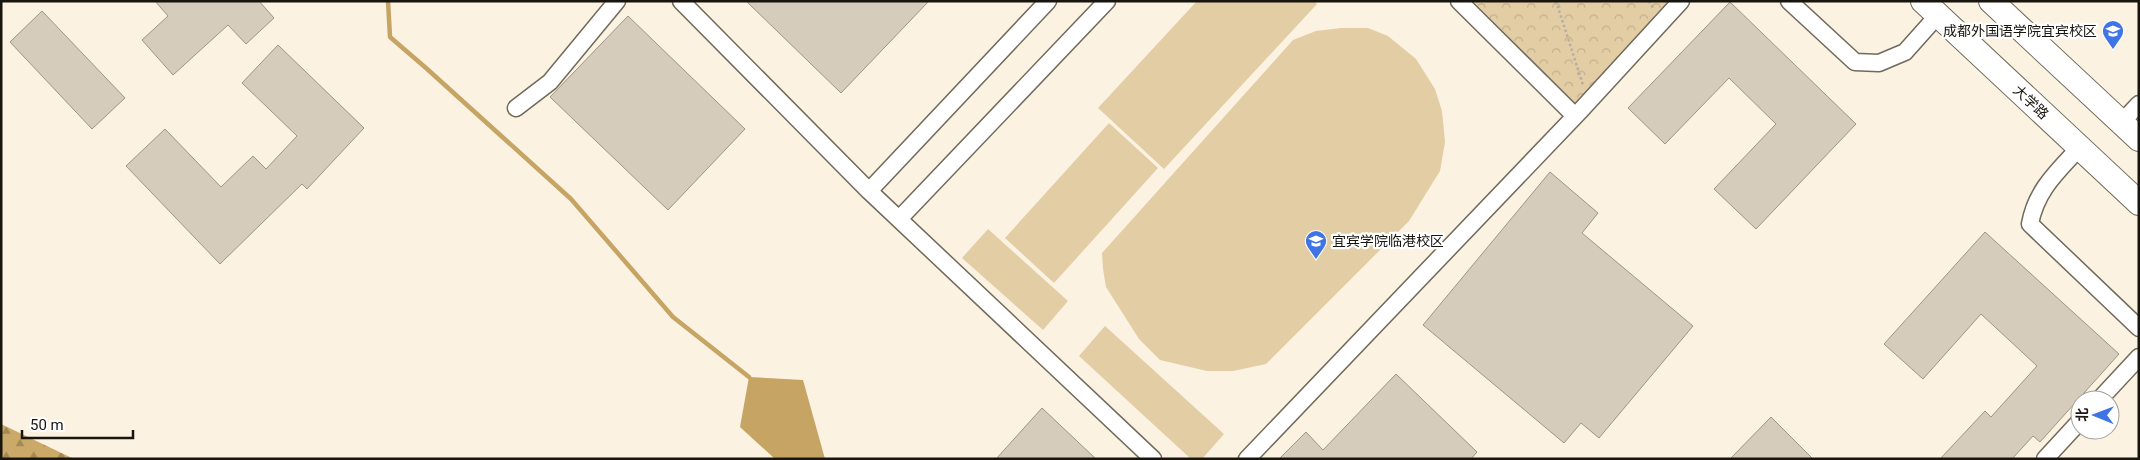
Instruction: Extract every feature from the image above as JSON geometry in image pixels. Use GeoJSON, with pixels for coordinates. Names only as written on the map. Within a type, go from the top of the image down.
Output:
{"type":"FeatureCollection","features":[{"type":"Feature","properties":{"kind":"main road"},"geometry":{"type":"LineString","coordinates":[[1991,1],[2139,139]]}},
{"type":"Feature","properties":{"kind":"main road","name":"大学路"},"geometry":{"type":"LineString","coordinates":[[1931,8],[2139,203]]}},
{"type":"Feature","properties":{"kind":"street"},"geometry":{"type":"LineString","coordinates":[[516,108],[550,82],[616,1]]}},
{"type":"Feature","properties":{"kind":"street"},"geometry":{"type":"LineString","coordinates":[[681,1],[869,191],[900,218],[1153,459]]}},
{"type":"Feature","properties":{"kind":"street"},"geometry":{"type":"LineString","coordinates":[[869,191],[1048,1]]}},
{"type":"Feature","properties":{"kind":"street"},"geometry":{"type":"LineString","coordinates":[[900,218],[1107,1]]}},
{"type":"Feature","properties":{"kind":"street"},"geometry":{"type":"LineString","coordinates":[[1459,1],[1575,116]]}},
{"type":"Feature","properties":{"kind":"street"},"geometry":{"type":"LineString","coordinates":[[1247,459],[1575,116],[1681,1]]}},
{"type":"Feature","properties":{"kind":"street"},"geometry":{"type":"LineString","coordinates":[[1789,1],[1855,62],[1879,63],[1905,52],[1931,8]]}},
{"type":"Feature","properties":{"kind":"street"},"geometry":{"type":"LineString","coordinates":[[2121,123],[2139,104]]}},
{"type":"Feature","properties":{"kind":"street"},"geometry":{"type":"LineString","coordinates":[[2080,147],[2048,182],[2033,207],[2030,224],[2139,328]]}},
{"type":"Feature","properties":{"kind":"street"},"geometry":{"type":"LineString","coordinates":[[2108,390],[2139,357]]}},
{"type":"Feature","properties":{"kind":"street"},"geometry":{"type":"LineString","coordinates":[[2045,459],[2070,431]]}},
{"type":"Feature","properties":{"kind":"path"},"geometry":{"type":"LineString","coordinates":[[1556,1],[1588,101]]}},
{"type":"Feature","properties":{"kind":"green space"},"geometry":{"type":"Polygon","coordinates":[[[1197,1],[1315,1],[1317,4],[1164,169],[1098,108],[1197,1]]]}},
{"type":"Feature","properties":{"kind":"green space"},"geometry":{"type":"Polygon","coordinates":[[[1473,1],[1681,1],[1581,110],[1473,1]]]}},
{"type":"Feature","properties":{"kind":"green space"},"geometry":{"type":"Polygon","coordinates":[[[1341,28],[1368,28],[1388,36],[1416,59],[1435,89],[1442,111],[1445,142],[1440,171],[1409,221],[1266,364],[1233,371],[1207,371],[1160,360],[1139,339],[1106,287],[1102,253],[1293,40],[1316,31],[1341,28]]]}},
{"type":"Feature","properties":{"kind":"green space"},"geometry":{"type":"Polygon","coordinates":[[[1109,123],[1158,168],[1054,283],[1005,238],[1109,123]]]}},
{"type":"Feature","properties":{"kind":"green space"},"geometry":{"type":"Polygon","coordinates":[[[988,229],[1068,301],[1043,330],[962,258],[988,229]]]}},
{"type":"Feature","properties":{"kind":"green space"},"geometry":{"type":"Polygon","coordinates":[[[1105,326],[1224,434],[1202,459],[1191,459],[1079,356],[1105,326]]]}},
{"type":"Feature","properties":{"kind":"green space"},"geometry":{"type":"Polygon","coordinates":[[[1,424],[74,459],[1,459],[1,424]]]}},
{"type":"Feature","properties":{"kind":"shaded area"},"geometry":{"type":"Polygon","coordinates":[[[749,377],[803,380],[825,459],[775,459],[740,427],[749,377]]]}},
{"type":"Feature","properties":{"kind":"building"},"geometry":{"type":"Polygon","coordinates":[[[155,1],[259,1],[274,18],[246,44],[228,25],[173,75],[142,40],[168,16],[155,1]]]}},
{"type":"Feature","properties":{"kind":"building"},"geometry":{"type":"Polygon","coordinates":[[[746,1],[929,1],[841,93],[746,1]]]}},
{"type":"Feature","properties":{"kind":"building"},"geometry":{"type":"Polygon","coordinates":[[[1730,2],[1856,124],[1756,229],[1714,189],[1776,124],[1729,78],[1665,144],[1628,108],[1730,2]]]}},
{"type":"Feature","properties":{"kind":"building"},"geometry":{"type":"Polygon","coordinates":[[[42,11],[125,98],[92,129],[10,42],[42,11]]]}},
{"type":"Feature","properties":{"kind":"building"},"geometry":{"type":"Polygon","coordinates":[[[628,16],[745,129],[668,210],[550,97],[628,16]]]}},
{"type":"Feature","properties":{"kind":"building"},"geometry":{"type":"Polygon","coordinates":[[[278,45],[364,128],[307,189],[302,184],[220,264],[126,166],[165,129],[221,187],[253,156],[266,169],[297,136],[242,83],[278,45]]]}},
{"type":"Feature","properties":{"kind":"building"},"geometry":{"type":"Polygon","coordinates":[[[1550,172],[1598,213],[1582,233],[1693,326],[1599,438],[1581,423],[1564,443],[1423,325],[1550,172]]]}},
{"type":"Feature","properties":{"kind":"building"},"geometry":{"type":"Polygon","coordinates":[[[1985,232],[2119,354],[2087,390],[2070,390],[2070,409],[2040,442],[2033,436],[2012,459],[1940,459],[1985,411],[1991,417],[2037,366],[1981,314],[1923,379],[1884,344],[1985,232]]]}},
{"type":"Feature","properties":{"kind":"building"},"geometry":{"type":"Polygon","coordinates":[[[1396,374],[1477,452],[1471,459],[1279,459],[1306,432],[1323,450],[1396,374]]]}},
{"type":"Feature","properties":{"kind":"building"},"geometry":{"type":"Polygon","coordinates":[[[1042,408],[1096,459],[996,459],[1042,408]]]}},
{"type":"Feature","properties":{"kind":"building"},"geometry":{"type":"Polygon","coordinates":[[[1771,417],[1813,459],[1730,459],[1771,417]]]}},
{"type":"Feature","properties":{"kind":"waterway"},"geometry":{"type":"LineString","coordinates":[[388,1],[390,37],[571,199],[673,317],[749,377]]}},
{"type":"Feature","properties":{"kind":"place","name":"成都外国语学院宜宾校区"},"geometry":{"type":"Point","coordinates":[2113,50]}},
{"type":"Feature","properties":{"kind":"place","name":"宜宾学院临港校区"},"geometry":{"type":"Point","coordinates":[1316,260]}}]}
